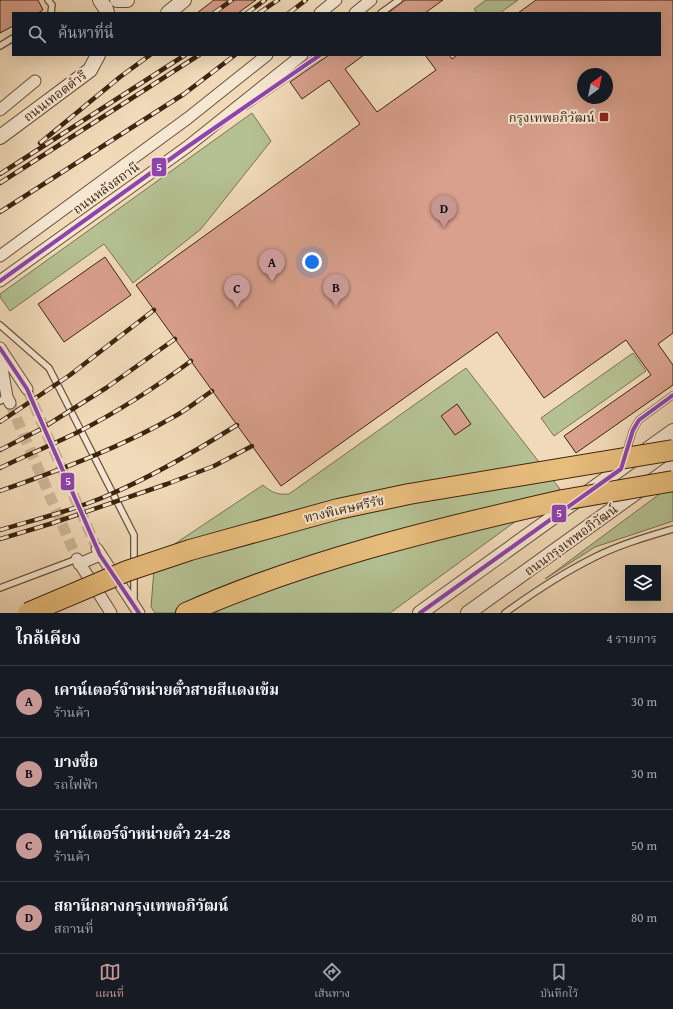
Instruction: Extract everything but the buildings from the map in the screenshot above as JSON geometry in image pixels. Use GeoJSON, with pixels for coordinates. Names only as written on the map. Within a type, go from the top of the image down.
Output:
{"type":"FeatureCollection","features":[{"type":"Feature","properties":{"kind":"highway","name":"ทางพิเศษศรีรัช"},"geometry":{"type":"LineString","coordinates":[[28,613],[127,571],[190,550],[338,509],[409,494],[673,450]]}},
{"type":"Feature","properties":{"kind":"highway"},"geometry":{"type":"LineString","coordinates":[[186,613],[265,582],[337,558],[414,536],[563,500],[673,481]]}},
{"type":"Feature","properties":{"kind":"street"},"geometry":{"type":"LineString","coordinates":[[117,0],[127,0]]}},
{"type":"Feature","properties":{"kind":"street"},"geometry":{"type":"LineString","coordinates":[[167,12],[184,0]]}},
{"type":"Feature","properties":{"kind":"street"},"geometry":{"type":"LineString","coordinates":[[321,12],[336,0]]}},
{"type":"Feature","properties":{"kind":"street"},"geometry":{"type":"LineString","coordinates":[[356,12],[372,0]]}},
{"type":"Feature","properties":{"kind":"street","name":"ถนนเทอดดำริ"},"geometry":{"type":"LineString","coordinates":[[90,70],[97,56]]}},
{"type":"Feature","properties":{"kind":"street","name":"ถนนเทอดดำริ"},"geometry":{"type":"LineString","coordinates":[[0,137],[109,56]]}},
{"type":"Feature","properties":{"kind":"street","name":"ถนนหลังสถานี"},"geometry":{"type":"LineString","coordinates":[[0,256],[188,118],[266,56]]}},
{"type":"Feature","properties":{"kind":"street","name":"ถนนหลังสถานี"},"geometry":{"type":"LineString","coordinates":[[0,281],[187,147],[301,56]]}},
{"type":"Feature","properties":{"kind":"street"},"geometry":{"type":"LineString","coordinates":[[0,110],[35,81]]}},
{"type":"Feature","properties":{"kind":"street"},"geometry":{"type":"LineString","coordinates":[[0,348],[27,390]]}},
{"type":"Feature","properties":{"kind":"street"},"geometry":{"type":"LineString","coordinates":[[0,356],[6,400]]}},
{"type":"Feature","properties":{"kind":"street"},"geometry":{"type":"LineString","coordinates":[[420,613],[673,431]]}},
{"type":"Feature","properties":{"kind":"street","name":"ถนนกรุงเทพอภิวัฒน์"},"geometry":{"type":"LineString","coordinates":[[468,613],[673,466]]}},
{"type":"Feature","properties":{"kind":"street"},"geometry":{"type":"LineString","coordinates":[[111,613],[78,562],[99,552],[137,609]]}},
{"type":"Feature","properties":{"kind":"lane"},"geometry":{"type":"LineString","coordinates":[[48,0],[52,6],[51,12]]}},
{"type":"Feature","properties":{"kind":"lane"},"geometry":{"type":"LineString","coordinates":[[382,12],[400,0]]}},
{"type":"Feature","properties":{"kind":"lane"},"geometry":{"type":"LineString","coordinates":[[0,46],[12,39]]}},
{"type":"Feature","properties":{"kind":"lane"},"geometry":{"type":"LineString","coordinates":[[187,147],[319,56]]}},
{"type":"Feature","properties":{"kind":"lane"},"geometry":{"type":"LineString","coordinates":[[0,325],[49,368],[134,535],[137,609]]}},
{"type":"Feature","properties":{"kind":"lane"},"geometry":{"type":"LineString","coordinates":[[621,469],[633,430],[639,420],[673,395]]}},
{"type":"Feature","properties":{"kind":"lane"},"geometry":{"type":"LineString","coordinates":[[505,613],[548,582],[594,557],[624,544],[673,529]]}},
{"type":"Feature","properties":{"kind":"lane"},"geometry":{"type":"LineString","coordinates":[[0,588],[78,562]]}},
{"type":"Feature","properties":{"kind":"green space"},"geometry":{"type":"Polygon","coordinates":[[[486,0],[518,0],[501,12],[476,12],[474,9],[486,0]]]}},
{"type":"Feature","properties":{"kind":"green space"},"geometry":{"type":"Polygon","coordinates":[[[252,113],[271,141],[201,229],[133,283],[104,244],[10,311],[0,297],[0,294],[252,113]]]}},
{"type":"Feature","properties":{"kind":"green space"},"geometry":{"type":"Polygon","coordinates":[[[633,353],[646,371],[554,436],[541,418],[633,353]]]}},
{"type":"Feature","properties":{"kind":"green space"},"geometry":{"type":"Polygon","coordinates":[[[466,368],[560,489],[390,613],[155,613],[151,607],[155,557],[263,485],[275,493],[289,494],[466,368]]]}},
{"type":"Feature","properties":{"kind":"green space"},"geometry":{"type":"Polygon","coordinates":[[[673,484],[673,521],[595,547],[545,579],[673,484]]]}},
{"type":"Feature","properties":{"kind":"tunnel"},"geometry":{"type":"LineString","coordinates":[[27,389],[97,549]]}},
{"type":"Feature","properties":{"kind":"tunnel"},"geometry":{"type":"LineString","coordinates":[[10,403],[77,559]]}},
{"type":"Feature","properties":{"kind":"railway"},"geometry":{"type":"LineString","coordinates":[[215,12],[232,0]]}},
{"type":"Feature","properties":{"kind":"railway"},"geometry":{"type":"LineString","coordinates":[[248,12],[265,0]]}},
{"type":"Feature","properties":{"kind":"railway"},"geometry":{"type":"LineString","coordinates":[[260,12],[278,0]]}},
{"type":"Feature","properties":{"kind":"railway"},"geometry":{"type":"LineString","coordinates":[[290,12],[306,0]]}},
{"type":"Feature","properties":{"kind":"railway"},"geometry":{"type":"LineString","coordinates":[[40,143],[120,77],[149,56]]}},
{"type":"Feature","properties":{"kind":"railway"},"geometry":{"type":"LineString","coordinates":[[0,174],[183,56]]}},
{"type":"Feature","properties":{"kind":"railway"},"geometry":{"type":"LineString","coordinates":[[0,183],[197,56]]}},
{"type":"Feature","properties":{"kind":"railway"},"geometry":{"type":"LineString","coordinates":[[0,212],[184,94],[234,56]]}},
{"type":"Feature","properties":{"kind":"railway"},"geometry":{"type":"LineString","coordinates":[[0,422],[70,375],[154,310]]}},
{"type":"Feature","properties":{"kind":"railway"},"geometry":{"type":"LineString","coordinates":[[0,450],[41,429],[106,388],[175,339]]}},
{"type":"Feature","properties":{"kind":"railway"},"geometry":{"type":"LineString","coordinates":[[0,468],[95,423],[151,389],[191,361]]}},
{"type":"Feature","properties":{"kind":"railway"},"geometry":{"type":"LineString","coordinates":[[0,491],[113,448],[177,415],[212,391]]}},
{"type":"Feature","properties":{"kind":"railway"},"geometry":{"type":"LineString","coordinates":[[0,530],[70,510],[111,494],[175,462],[237,425]]}},
{"type":"Feature","properties":{"kind":"railway"},"geometry":{"type":"LineString","coordinates":[[0,539],[53,523],[167,484],[214,466],[252,446]]}},
{"type":"Feature","properties":{"kind":"transit line","name":"5"},"geometry":{"type":"LineString","coordinates":[[0,281],[187,147],[319,56]]}},
{"type":"Feature","properties":{"kind":"transit line","name":"5"},"geometry":{"type":"LineString","coordinates":[[0,348],[27,389],[100,555],[139,613]]}},
{"type":"Feature","properties":{"kind":"transit line","name":"5"},"geometry":{"type":"LineString","coordinates":[[420,613],[621,469],[633,430],[639,420],[673,395]]}},
{"type":"Feature","properties":{"kind":"place","name":"กรุงเทพอภิวัฒน์"},"geometry":{"type":"Point","coordinates":[604,117]}},
{"type":"Feature","properties":{"kind":"place","name":"สถานีกลางกรุงเทพอภิวัฒน์"},"geometry":{"type":"Point","coordinates":[444,228]}},
{"type":"Feature","properties":{"kind":"place","name":"เคาน์เตอร์จำหน่ายตั๋วสายสีแดงเข้ม"},"geometry":{"type":"Point","coordinates":[272,282]}},
{"type":"Feature","properties":{"kind":"place","name":"บางซื่อ"},"geometry":{"type":"Point","coordinates":[336,307]}},
{"type":"Feature","properties":{"kind":"place","name":"เคาน์เตอร์จำหน่ายตั๋ว 24-28"},"geometry":{"type":"Point","coordinates":[237,308]}}]}
